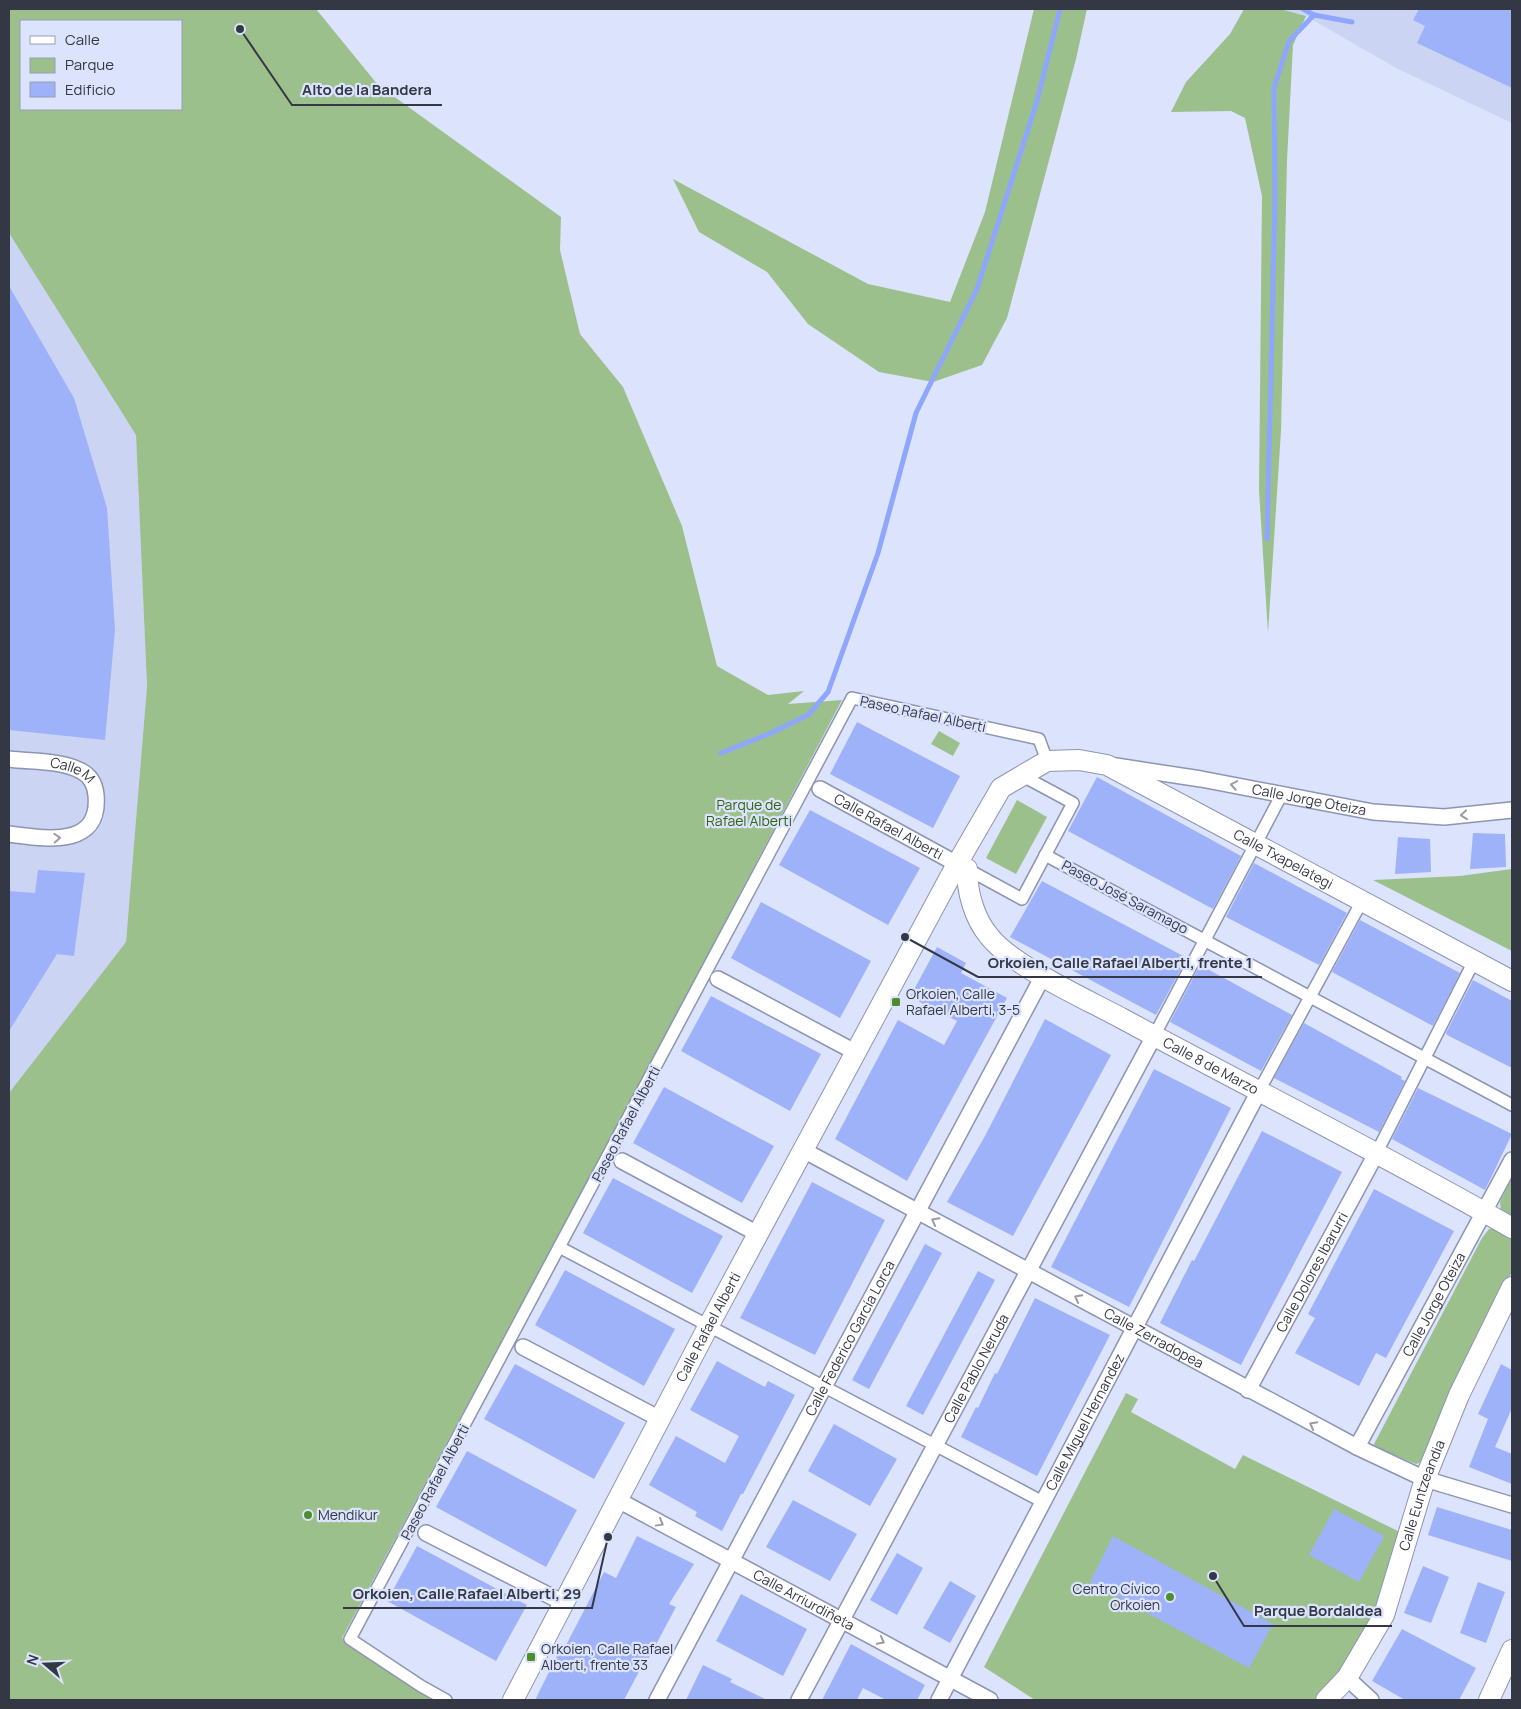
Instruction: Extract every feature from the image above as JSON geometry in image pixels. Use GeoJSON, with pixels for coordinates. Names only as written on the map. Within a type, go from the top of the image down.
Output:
{"type":"FeatureCollection","features":[{"type":"Feature","properties":{"kind":"street","name":"Paseo Rafael Alberti"},"geometry":{"type":"LineString","coordinates":[[446,1700],[421,1686],[350,1639],[852,698],[1039,739],[1047,761]]}},
{"type":"Feature","properties":{"kind":"street","name":"Calle M"},"geometry":{"type":"LineString","coordinates":[[9,760],[66,766],[82,771],[94,784],[96,802],[92,821],[75,836],[57,839],[9,834]]}},
{"type":"Feature","properties":{"kind":"street","name":"Calle Txapelategi"},"geometry":{"type":"LineString","coordinates":[[1047,761],[1079,760],[1107,765],[1512,981]]}},
{"type":"Feature","properties":{"kind":"street","name":"Calle Rafael Alberti"},"geometry":{"type":"LineString","coordinates":[[514,1700],[708,1325],[804,1150],[855,1052],[962,866],[1001,788],[1047,761]]}},
{"type":"Feature","properties":{"kind":"street","name":"Calle Jorge Oteiza"},"geometry":{"type":"LineString","coordinates":[[1107,765],[1282,794],[1373,812],[1444,817],[1512,810]]}},
{"type":"Feature","properties":{"kind":"street","name":"Paseo José Saramago"},"geometry":{"type":"LineString","coordinates":[[962,866],[1022,899],[1073,803],[1021,775]]}},
{"type":"Feature","properties":{"kind":"street","name":"Calle Rafael Alberti"},"geometry":{"type":"LineString","coordinates":[[820,788],[962,866]]}},
{"type":"Feature","properties":{"kind":"street","name":"Paseo José Saramago"},"geometry":{"type":"LineString","coordinates":[[1154,1036],[1282,794]]}},
{"type":"Feature","properties":{"kind":"street","name":"Paseo José Saramago"},"geometry":{"type":"LineString","coordinates":[[1045,855],[1512,1105]]}},
{"type":"Feature","properties":{"kind":"street","name":"Calle 8 de Marzo"},"geometry":{"type":"LineString","coordinates":[[962,866],[974,907],[988,936],[1010,956],[1042,976],[1512,1228]]}},
{"type":"Feature","properties":{"kind":"street"},"geometry":{"type":"LineString","coordinates":[[1259,1091],[1362,901]]}},
{"type":"Feature","properties":{"kind":"street"},"geometry":{"type":"LineString","coordinates":[[1376,1154],[1474,961]]}},
{"type":"Feature","properties":{"kind":"street","name":"Calle Federico García Lorca"},"geometry":{"type":"LineString","coordinates":[[657,1700],[1042,976]]}},
{"type":"Feature","properties":{"kind":"street"},"geometry":{"type":"LineString","coordinates":[[718,979],[855,1052]]}},
{"type":"Feature","properties":{"kind":"street","name":"Calle Pablo Neruda"},"geometry":{"type":"LineString","coordinates":[[799,1700],[1154,1036]]}},
{"type":"Feature","properties":{"kind":"street","name":"Calle Miguel Hernandez"},"geometry":{"type":"LineString","coordinates":[[939,1700],[1259,1091]]}},
{"type":"Feature","properties":{"kind":"street","name":"Calle Zerradopea"},"geometry":{"type":"LineString","coordinates":[[804,1150],[1357,1447],[1425,1479],[1512,1505]]}},
{"type":"Feature","properties":{"kind":"street","name":"Calle Dolores Ibarurri"},"geometry":{"type":"LineString","coordinates":[[1248,1390],[1376,1154]]}},
{"type":"Feature","properties":{"kind":"street","name":"Calle Jorge Oteiza"},"geometry":{"type":"LineString","coordinates":[[1357,1447],[1486,1213],[1512,1160]]}},
{"type":"Feature","properties":{"kind":"street"},"geometry":{"type":"LineString","coordinates":[[622,1161],[758,1234]]}},
{"type":"Feature","properties":{"kind":"street"},"geometry":{"type":"LineString","coordinates":[[559,1247],[1043,1502]]}},
{"type":"Feature","properties":{"kind":"street","name":"Calle Euntzeandia"},"geometry":{"type":"LineString","coordinates":[[1326,1700],[1347,1678],[1384,1616],[1425,1479],[1459,1395],[1512,1287]]}},
{"type":"Feature","properties":{"kind":"street"},"geometry":{"type":"LineString","coordinates":[[523,1347],[660,1419]]}},
{"type":"Feature","properties":{"kind":"street","name":"Calle Arriurdiñeta"},"geometry":{"type":"LineString","coordinates":[[618,1500],[990,1700]]}},
{"type":"Feature","properties":{"kind":"street"},"geometry":{"type":"LineString","coordinates":[[426,1532],[564,1603]]}},
{"type":"Feature","properties":{"kind":"street"},"geometry":{"type":"LineString","coordinates":[[1489,1700],[1512,1650]]}},
{"type":"Feature","properties":{"kind":"street"},"geometry":{"type":"LineString","coordinates":[[1347,1678],[1371,1700]]}},
{"type":"Feature","properties":{"kind":"shaded area"},"geometry":{"type":"Polygon","coordinates":[[[1280,9],[1512,9],[1512,123],[1396,68],[1306,16],[1280,9]]]}},
{"type":"Feature","properties":{"kind":"shaded area"},"geometry":{"type":"Polygon","coordinates":[[[9,233],[136,435],[147,686],[126,942],[9,1093],[9,233]]]}},
{"type":"Feature","properties":{"kind":"green space","name":"Parque de Rafael Alberti"},"geometry":{"type":"Polygon","coordinates":[[[9,9],[316,9],[378,85],[561,217],[560,250],[580,334],[623,387],[682,526],[717,666],[768,695],[804,691],[788,704],[842,700],[641,1081],[342,1638],[432,1700],[9,1700],[9,1093],[126,942],[147,686],[136,435],[9,233],[9,9]]]}},
{"type":"Feature","properties":{"kind":"green space"},"geometry":{"type":"Polygon","coordinates":[[[1034,9],[1087,9],[1076,59],[1007,318],[982,365],[933,382],[879,372],[808,324],[767,272],[699,232],[673,179],[868,284],[950,302],[985,212],[1034,9]]]}},
{"type":"Feature","properties":{"kind":"green space"},"geometry":{"type":"Polygon","coordinates":[[[1244,9],[1280,9],[1306,16],[1293,45],[1287,160],[1281,431],[1268,633],[1259,490],[1262,196],[1245,118],[1231,111],[1171,112],[1186,82],[1230,34],[1244,9]]]}},
{"type":"Feature","properties":{"kind":"green space"},"geometry":{"type":"Polygon","coordinates":[[[939,731],[960,743],[953,756],[931,744],[939,731]]]}},
{"type":"Feature","properties":{"kind":"green space"},"geometry":{"type":"Polygon","coordinates":[[[1017,800],[1047,817],[1016,874],[986,858],[1017,800]]]}},
{"type":"Feature","properties":{"kind":"green space"},"geometry":{"type":"Polygon","coordinates":[[[1512,869],[1512,951],[1373,880],[1460,876],[1512,869]]]}},
{"type":"Feature","properties":{"kind":"green space"},"geometry":{"type":"Polygon","coordinates":[[[1512,1178],[1512,1218],[1501,1212],[1500,1202],[1512,1178]]]}},
{"type":"Feature","properties":{"kind":"green space"},"geometry":{"type":"Polygon","coordinates":[[[1498,1228],[1512,1238],[1512,1272],[1468,1356],[1425,1461],[1416,1464],[1373,1446],[1482,1238],[1489,1229],[1498,1228]]]}},
{"type":"Feature","properties":{"kind":"green space"},"geometry":{"type":"Polygon","coordinates":[[[1126,1393],[1138,1399],[1131,1412],[1235,1469],[1243,1455],[1408,1536],[1384,1615],[1326,1700],[1035,1700],[984,1667],[1126,1393]]]}},
{"type":"Feature","properties":{"kind":"building"},"geometry":{"type":"Polygon","coordinates":[[[1419,9],[1512,9],[1512,88],[1417,43],[1425,26],[1413,20],[1419,9]]]}},
{"type":"Feature","properties":{"kind":"building"},"geometry":{"type":"Polygon","coordinates":[[[9,286],[74,398],[107,508],[115,630],[105,740],[9,730],[9,286]]]}},
{"type":"Feature","properties":{"kind":"building"},"geometry":{"type":"Polygon","coordinates":[[[857,722],[960,776],[933,828],[830,774],[857,722]]]}},
{"type":"Feature","properties":{"kind":"building"},"geometry":{"type":"Polygon","coordinates":[[[1097,777],[1241,856],[1213,909],[1068,831],[1097,777]]]}},
{"type":"Feature","properties":{"kind":"building"},"geometry":{"type":"Polygon","coordinates":[[[810,810],[920,868],[888,925],[779,865],[810,810]]]}},
{"type":"Feature","properties":{"kind":"building"},"geometry":{"type":"Polygon","coordinates":[[[1473,833],[1505,834],[1506,867],[1470,869],[1473,833]]]}},
{"type":"Feature","properties":{"kind":"building"},"geometry":{"type":"Polygon","coordinates":[[[1398,837],[1430,839],[1431,872],[1395,874],[1398,837]]]}},
{"type":"Feature","properties":{"kind":"building"},"geometry":{"type":"Polygon","coordinates":[[[1254,863],[1347,913],[1319,965],[1226,917],[1254,863]]]}},
{"type":"Feature","properties":{"kind":"building"},"geometry":{"type":"Polygon","coordinates":[[[38,870],[85,873],[74,956],[57,954],[9,1031],[9,891],[35,893],[38,870]]]}},
{"type":"Feature","properties":{"kind":"building"},"geometry":{"type":"Polygon","coordinates":[[[1042,881],[1187,958],[1156,1015],[1010,937],[1042,881]]]}},
{"type":"Feature","properties":{"kind":"building"},"geometry":{"type":"Polygon","coordinates":[[[761,902],[871,961],[840,1018],[731,958],[761,902]]]}},
{"type":"Feature","properties":{"kind":"building"},"geometry":{"type":"Polygon","coordinates":[[[1360,920],[1460,973],[1433,1026],[1332,972],[1360,920]]]}},
{"type":"Feature","properties":{"kind":"building"},"geometry":{"type":"Polygon","coordinates":[[[937,947],[966,963],[961,973],[1007,998],[907,1181],[835,1139],[898,1020],[944,1045],[957,1021],[910,997],[937,947]]]}},
{"type":"Feature","properties":{"kind":"building"},"geometry":{"type":"Polygon","coordinates":[[[1200,965],[1292,1015],[1261,1071],[1170,1022],[1200,965]]]}},
{"type":"Feature","properties":{"kind":"building"},"geometry":{"type":"Polygon","coordinates":[[[1473,980],[1512,1001],[1512,1068],[1446,1033],[1473,980]]]}},
{"type":"Feature","properties":{"kind":"building"},"geometry":{"type":"Polygon","coordinates":[[[711,996],[821,1054],[790,1111],[681,1051],[711,996]]]}},
{"type":"Feature","properties":{"kind":"building"},"geometry":{"type":"Polygon","coordinates":[[[1045,1019],[1111,1055],[1013,1236],[947,1202],[985,1136],[1045,1019]]]}},
{"type":"Feature","properties":{"kind":"building"},"geometry":{"type":"Polygon","coordinates":[[[1304,1023],[1402,1077],[1401,1079],[1405,1081],[1379,1132],[1274,1078],[1304,1023]]]}},
{"type":"Feature","properties":{"kind":"building"},"geometry":{"type":"Polygon","coordinates":[[[1154,1069],[1231,1108],[1129,1307],[1051,1267],[1154,1069]]]}},
{"type":"Feature","properties":{"kind":"building"},"geometry":{"type":"Polygon","coordinates":[[[664,1087],[774,1146],[742,1203],[633,1143],[664,1087]]]}},
{"type":"Feature","properties":{"kind":"building"},"geometry":{"type":"Polygon","coordinates":[[[1418,1088],[1512,1134],[1485,1190],[1392,1139],[1418,1088]]]}},
{"type":"Feature","properties":{"kind":"building"},"geometry":{"type":"Polygon","coordinates":[[[1262,1131],[1342,1172],[1241,1365],[1160,1323],[1262,1131]]]}},
{"type":"Feature","properties":{"kind":"building"},"geometry":{"type":"Polygon","coordinates":[[[613,1178],[723,1236],[692,1293],[583,1233],[613,1178]]]}},
{"type":"Feature","properties":{"kind":"building"},"geometry":{"type":"Polygon","coordinates":[[[812,1182],[885,1220],[815,1355],[740,1318],[812,1182]]]}},
{"type":"Feature","properties":{"kind":"building"},"geometry":{"type":"Polygon","coordinates":[[[1374,1189],[1454,1231],[1386,1358],[1376,1353],[1359,1386],[1295,1353],[1315,1318],[1308,1314],[1374,1189]]]}},
{"type":"Feature","properties":{"kind":"building"},"geometry":{"type":"Polygon","coordinates":[[[925,1244],[942,1253],[869,1389],[852,1380],[925,1244]]]}},
{"type":"Feature","properties":{"kind":"building"},"geometry":{"type":"Polygon","coordinates":[[[565,1270],[675,1329],[644,1386],[535,1325],[565,1270]]]}},
{"type":"Feature","properties":{"kind":"building"},"geometry":{"type":"Polygon","coordinates":[[[978,1271],[995,1280],[923,1415],[906,1406],[978,1271]]]}},
{"type":"Feature","properties":{"kind":"building"},"geometry":{"type":"Polygon","coordinates":[[[1035,1298],[1110,1335],[1037,1476],[961,1437],[995,1373],[997,1374],[1035,1298]]]}},
{"type":"Feature","properties":{"kind":"building"},"geometry":{"type":"Polygon","coordinates":[[[717,1361],[765,1387],[768,1381],[795,1395],[722,1531],[695,1516],[697,1512],[649,1485],[676,1436],[725,1463],[739,1436],[690,1410],[717,1361]]]}},
{"type":"Feature","properties":{"kind":"building"},"geometry":{"type":"Polygon","coordinates":[[[515,1364],[625,1423],[594,1479],[484,1419],[515,1364]]]}},
{"type":"Feature","properties":{"kind":"building"},"geometry":{"type":"Polygon","coordinates":[[[1501,1364],[1512,1370],[1512,1408],[1495,1447],[1512,1454],[1512,1484],[1469,1467],[1488,1419],[1478,1414],[1501,1364]]]}},
{"type":"Feature","properties":{"kind":"building"},"geometry":{"type":"Polygon","coordinates":[[[834,1424],[897,1459],[870,1506],[808,1471],[834,1424]]]}},
{"type":"Feature","properties":{"kind":"building"},"geometry":{"type":"Polygon","coordinates":[[[467,1451],[577,1510],[546,1567],[436,1507],[467,1451]]]}},
{"type":"Feature","properties":{"kind":"building"},"geometry":{"type":"Polygon","coordinates":[[[793,1500],[857,1534],[830,1581],[766,1547],[793,1500]]]}},
{"type":"Feature","properties":{"kind":"building"},"geometry":{"type":"Polygon","coordinates":[[[1437,1507],[1512,1530],[1512,1561],[1428,1535],[1437,1507]]]}},
{"type":"Feature","properties":{"kind":"building"},"geometry":{"type":"Polygon","coordinates":[[[1334,1509],[1384,1536],[1359,1582],[1309,1555],[1334,1509]]]}},
{"type":"Feature","properties":{"kind":"building"},"geometry":{"type":"Polygon","coordinates":[[[637,1536],[694,1564],[669,1604],[676,1607],[624,1700],[535,1700],[560,1650],[563,1651],[604,1572],[616,1578],[637,1536]]]}},
{"type":"Feature","properties":{"kind":"building","name":"Centro Cívico Orkoien"},"geometry":{"type":"Polygon","coordinates":[[[1113,1536],[1273,1624],[1249,1668],[1090,1582],[1113,1536]]]}},
{"type":"Feature","properties":{"kind":"building"},"geometry":{"type":"Polygon","coordinates":[[[417,1546],[527,1605],[496,1661],[387,1601],[417,1546]]]}},
{"type":"Feature","properties":{"kind":"building"},"geometry":{"type":"Polygon","coordinates":[[[897,1553],[923,1568],[897,1615],[870,1600],[897,1553]]]}},
{"type":"Feature","properties":{"kind":"building"},"geometry":{"type":"Polygon","coordinates":[[[1423,1566],[1449,1577],[1431,1623],[1404,1613],[1423,1566]]]}},
{"type":"Feature","properties":{"kind":"building"},"geometry":{"type":"Polygon","coordinates":[[[950,1581],[976,1596],[950,1643],[923,1628],[950,1581]]]}},
{"type":"Feature","properties":{"kind":"building"},"geometry":{"type":"Polygon","coordinates":[[[1478,1582],[1505,1592],[1486,1643],[1460,1633],[1478,1582]]]}},
{"type":"Feature","properties":{"kind":"building"},"geometry":{"type":"Polygon","coordinates":[[[741,1594],[807,1629],[783,1676],[716,1641],[741,1594]]]}},
{"type":"Feature","properties":{"kind":"building"},"geometry":{"type":"Polygon","coordinates":[[[1402,1629],[1476,1668],[1459,1700],[1405,1700],[1372,1681],[1402,1629]]]}},
{"type":"Feature","properties":{"kind":"building"},"geometry":{"type":"Polygon","coordinates":[[[851,1644],[925,1685],[917,1700],[886,1700],[863,1688],[857,1700],[822,1700],[851,1644]]]}},
{"type":"Feature","properties":{"kind":"building"},"geometry":{"type":"Polygon","coordinates":[[[703,1665],[732,1679],[730,1682],[767,1700],[686,1700],[703,1665]]]}},
{"type":"Feature","properties":{"kind":"waterway"},"geometry":{"type":"LineString","coordinates":[[721,753],[771,733],[808,715],[828,692],[878,553],[916,413],[977,289],[1037,101],[1060,9]]}},
{"type":"Feature","properties":{"kind":"waterway"},"geometry":{"type":"LineString","coordinates":[[1303,9],[1314,15],[1352,22]]}},
{"type":"Feature","properties":{"kind":"waterway"},"geometry":{"type":"LineString","coordinates":[[1267,539],[1275,202],[1274,88],[1289,41],[1314,15]]}},
{"type":"Feature","properties":{"kind":"place","name":"Alto de la Bandera"},"geometry":{"type":"Point","coordinates":[240,29]}},
{"type":"Feature","properties":{"kind":"place","name":"Orkoien, Calle Rafael Alberti, frente 1"},"geometry":{"type":"Point","coordinates":[905,937]}},
{"type":"Feature","properties":{"kind":"place","name":"Orkoien, Calle Rafael Alberti, 3-5"},"geometry":{"type":"Point","coordinates":[896,1002]}},
{"type":"Feature","properties":{"kind":"place","name":"Mendikur"},"geometry":{"type":"Point","coordinates":[308,1515]}},
{"type":"Feature","properties":{"kind":"place","name":"Orkoien, Calle Rafael Alberti, 29"},"geometry":{"type":"Point","coordinates":[608,1537]}},
{"type":"Feature","properties":{"kind":"place","name":"Parque Bordaldea"},"geometry":{"type":"Point","coordinates":[1213,1576]}},
{"type":"Feature","properties":{"kind":"place","name":"Centro Cívico Orkoien"},"geometry":{"type":"Point","coordinates":[1170,1597]}},
{"type":"Feature","properties":{"kind":"place","name":"Orkoien, Calle Rafael Alberti, frente 33"},"geometry":{"type":"Point","coordinates":[531,1657]}}]}
